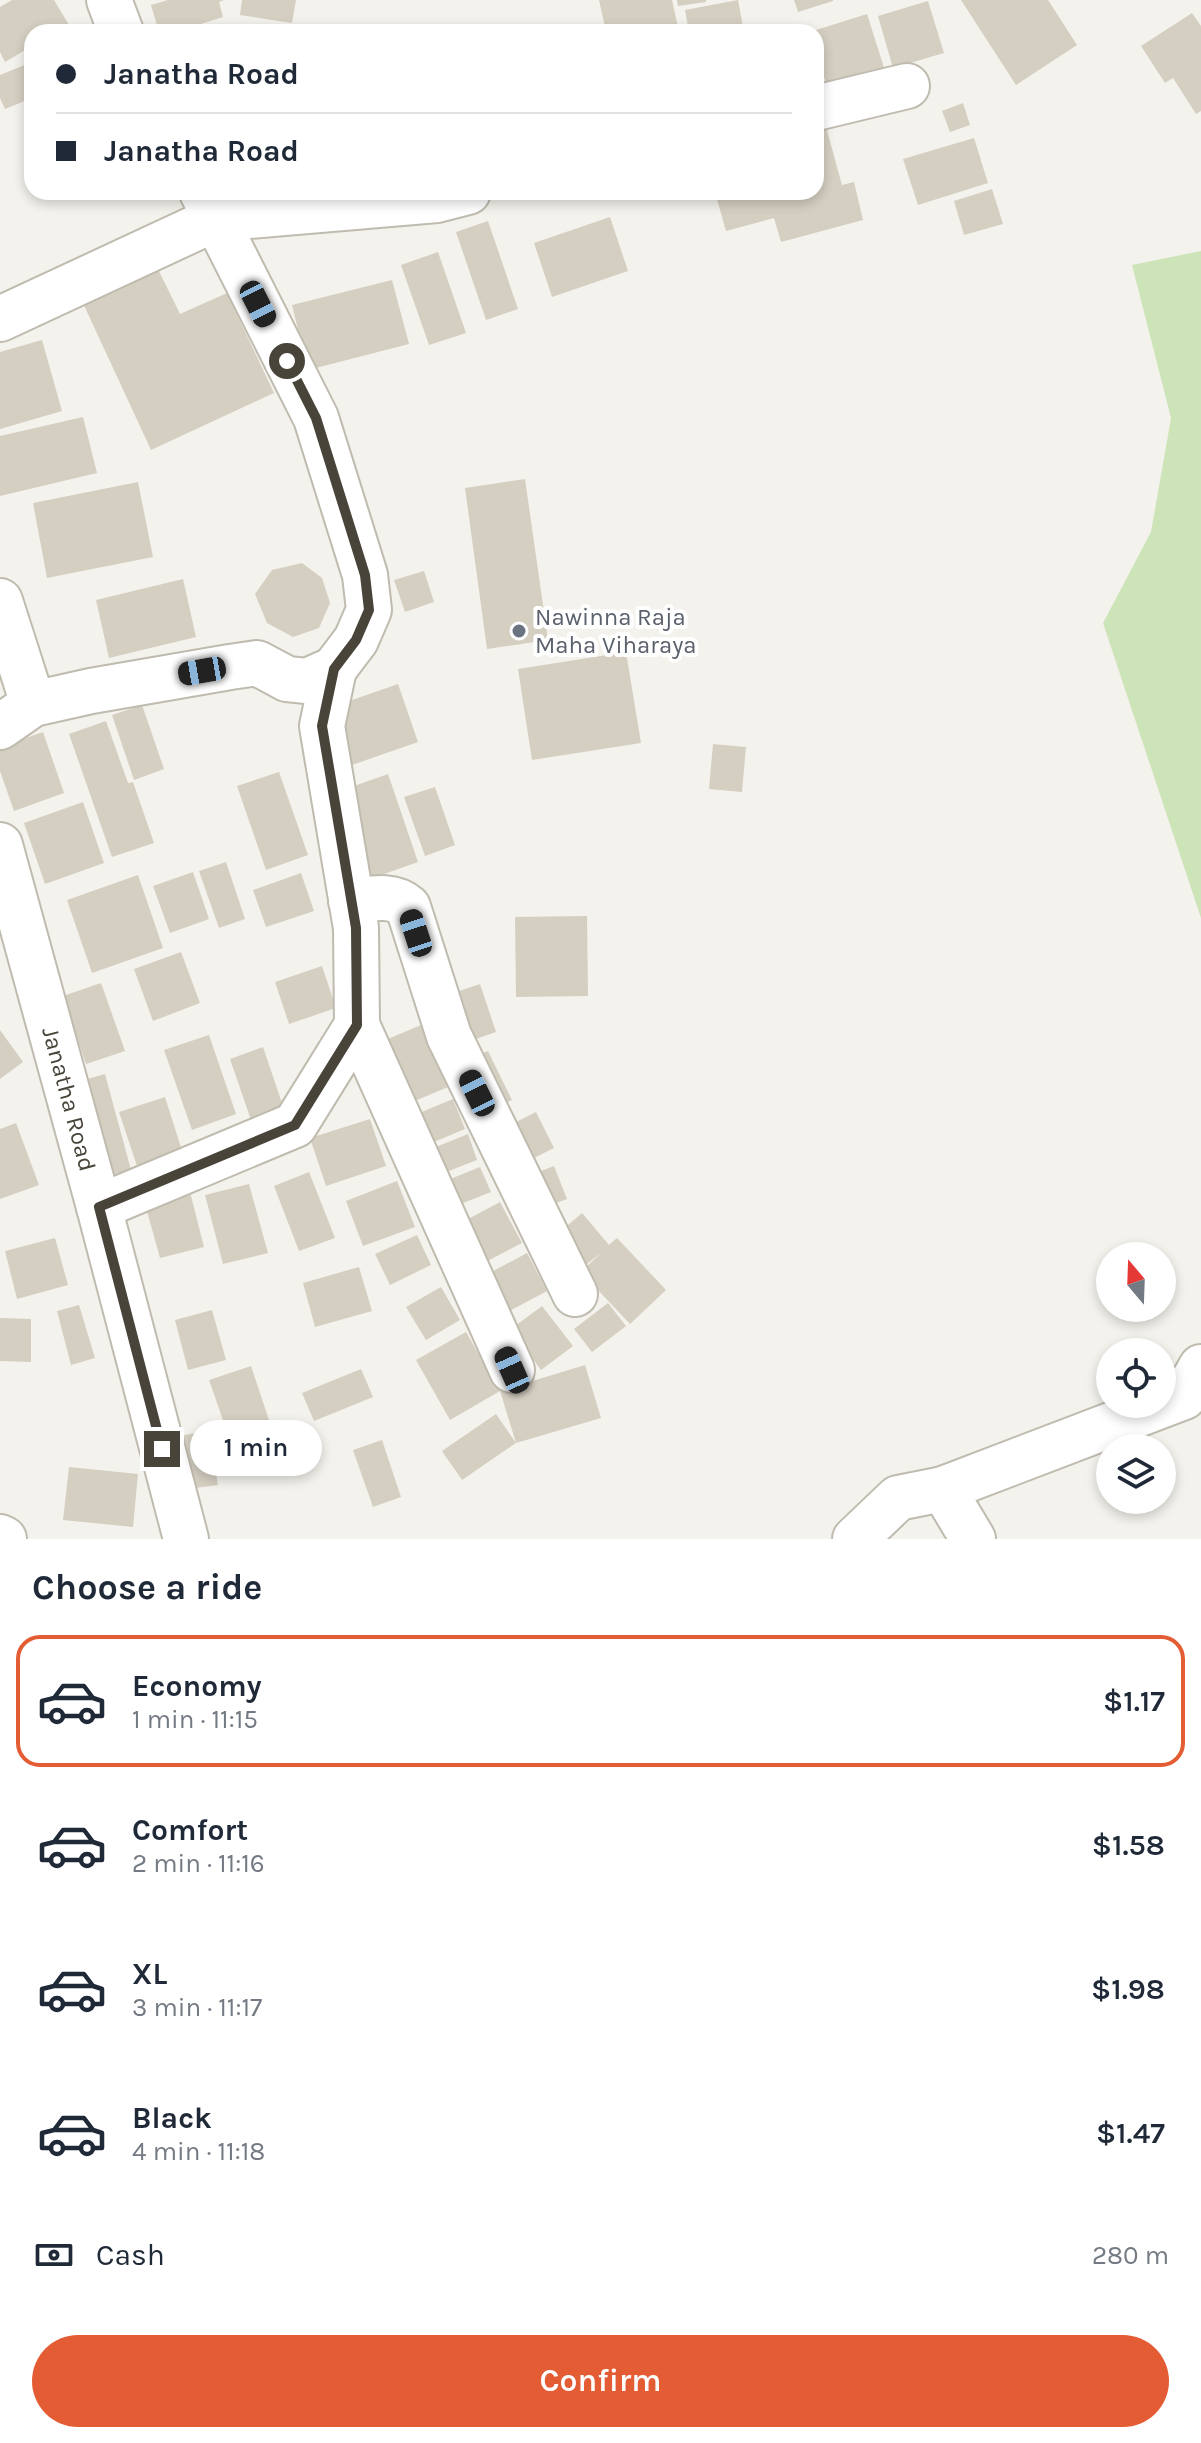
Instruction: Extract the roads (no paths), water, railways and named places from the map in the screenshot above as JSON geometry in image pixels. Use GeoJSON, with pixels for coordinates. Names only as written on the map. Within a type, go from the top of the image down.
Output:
{"type":"FeatureCollection","features":[{"type":"Feature","properties":{"kind":"street"},"geometry":{"type":"LineString","coordinates":[[109,0],[118,24]]}},
{"type":"Feature","properties":{"kind":"street"},"geometry":{"type":"LineString","coordinates":[[824,106],[907,86]]}},
{"type":"Feature","properties":{"kind":"street"},"geometry":{"type":"LineString","coordinates":[[0,319],[208,205],[437,200]]}},
{"type":"Feature","properties":{"kind":"street"},"geometry":{"type":"LineString","coordinates":[[208,205],[316,418],[365,575],[369,610],[356,640],[334,669],[322,726],[356,928],[357,1025],[512,1370]]}},
{"type":"Feature","properties":{"kind":"street"},"geometry":{"type":"LineString","coordinates":[[0,601],[16,716],[91,691],[257,663],[287,679],[307,681],[334,669]]}},
{"type":"Feature","properties":{"kind":"street","name":"Janatha Road"},"geometry":{"type":"LineString","coordinates":[[0,845],[186,1539]]}},
{"type":"Feature","properties":{"kind":"street"},"geometry":{"type":"LineString","coordinates":[[351,901],[389,898],[402,901],[408,907],[449,1036],[575,1294]]}},
{"type":"Feature","properties":{"kind":"street"},"geometry":{"type":"LineString","coordinates":[[99,1207],[295,1125],[357,1025]]}},
{"type":"Feature","properties":{"kind":"street"},"geometry":{"type":"LineString","coordinates":[[855,1539],[898,1498],[943,1489],[1184,1397],[1201,1367]]}},
{"type":"Feature","properties":{"kind":"street"},"geometry":{"type":"LineString","coordinates":[[943,1489],[973,1539]]}},
{"type":"Feature","properties":{"kind":"place","name":"Nawinna Raja Maha Viharaya"},"geometry":{"type":"Point","coordinates":[519,631]}}]}
